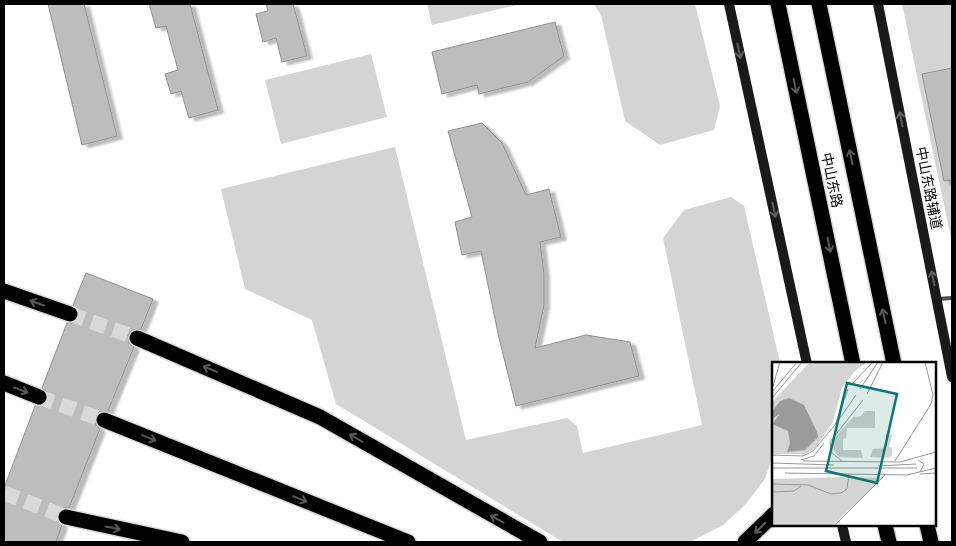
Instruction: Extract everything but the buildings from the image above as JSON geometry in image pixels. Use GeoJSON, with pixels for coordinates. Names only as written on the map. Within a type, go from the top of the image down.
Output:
{"type":"FeatureCollection","features":[{"type":"Feature","properties":{"kind":"highway","name":"中山东路"},"geometry":{"type":"LineString","coordinates":[[778,4],[853,362]]}},
{"type":"Feature","properties":{"kind":"highway","name":"中山东路"},"geometry":{"type":"LineString","coordinates":[[819,4],[894,362]]}},
{"type":"Feature","properties":{"kind":"highway"},"geometry":{"type":"LineString","coordinates":[[4,291],[70,314]]}},
{"type":"Feature","properties":{"kind":"highway"},"geometry":{"type":"LineString","coordinates":[[137,338],[320,417],[540,542]]}},
{"type":"Feature","properties":{"kind":"highway"},"geometry":{"type":"LineString","coordinates":[[4,384],[39,397]]}},
{"type":"Feature","properties":{"kind":"highway"},"geometry":{"type":"LineString","coordinates":[[104,420],[408,542]]}},
{"type":"Feature","properties":{"kind":"highway"},"geometry":{"type":"LineString","coordinates":[[745,542],[772,516]]}},
{"type":"Feature","properties":{"kind":"highway"},"geometry":{"type":"LineString","coordinates":[[66,517],[182,542]]}},
{"type":"Feature","properties":{"kind":"highway"},"geometry":{"type":"LineString","coordinates":[[885,526],[888,542]]}},
{"type":"Feature","properties":{"kind":"highway"},"geometry":{"type":"LineString","coordinates":[[927,526],[931,542]]}},
{"type":"Feature","properties":{"kind":"street"},"geometry":{"type":"LineString","coordinates":[[729,4],[807,362]]}},
{"type":"Feature","properties":{"kind":"street","name":"中山东路辅道"},"geometry":{"type":"LineString","coordinates":[[878,4],[952,378]]}},
{"type":"Feature","properties":{"kind":"street"},"geometry":{"type":"LineString","coordinates":[[842,526],[846,542]]}},
{"type":"Feature","properties":{"kind":"lane"},"geometry":{"type":"LineString","coordinates":[[937,299],[952,298]]}},
{"type":"Feature","properties":{"kind":"shaded area"},"geometry":{"type":"Polygon","coordinates":[[[427,4],[521,4],[432,25],[427,4]]]}},
{"type":"Feature","properties":{"kind":"shaded area"},"geometry":{"type":"Polygon","coordinates":[[[594,4],[695,4],[720,106],[714,130],[660,145],[625,121],[601,15],[594,4]]]}},
{"type":"Feature","properties":{"kind":"shaded area"},"geometry":{"type":"Polygon","coordinates":[[[902,4],[952,4],[952,243],[902,4]]]}},
{"type":"Feature","properties":{"kind":"shaded area"},"geometry":{"type":"Polygon","coordinates":[[[371,54],[387,117],[281,144],[265,80],[371,54]]]}},
{"type":"Feature","properties":{"kind":"shaded area"},"geometry":{"type":"Polygon","coordinates":[[[395,147],[466,440],[567,418],[577,426],[583,453],[702,425],[663,238],[684,210],[731,197],[744,206],[780,362],[772,362],[772,458],[765,479],[745,505],[723,525],[690,542],[563,542],[336,404],[312,320],[245,289],[221,189],[395,147]]]}},
{"type":"Feature","properties":{"kind":"tunnel"},"geometry":{"type":"LineString","coordinates":[[70,314],[137,338]]}},
{"type":"Feature","properties":{"kind":"tunnel"},"geometry":{"type":"LineString","coordinates":[[39,397],[104,420]]}},
{"type":"Feature","properties":{"kind":"tunnel"},"geometry":{"type":"LineString","coordinates":[[4,493],[66,517]]}}]}
